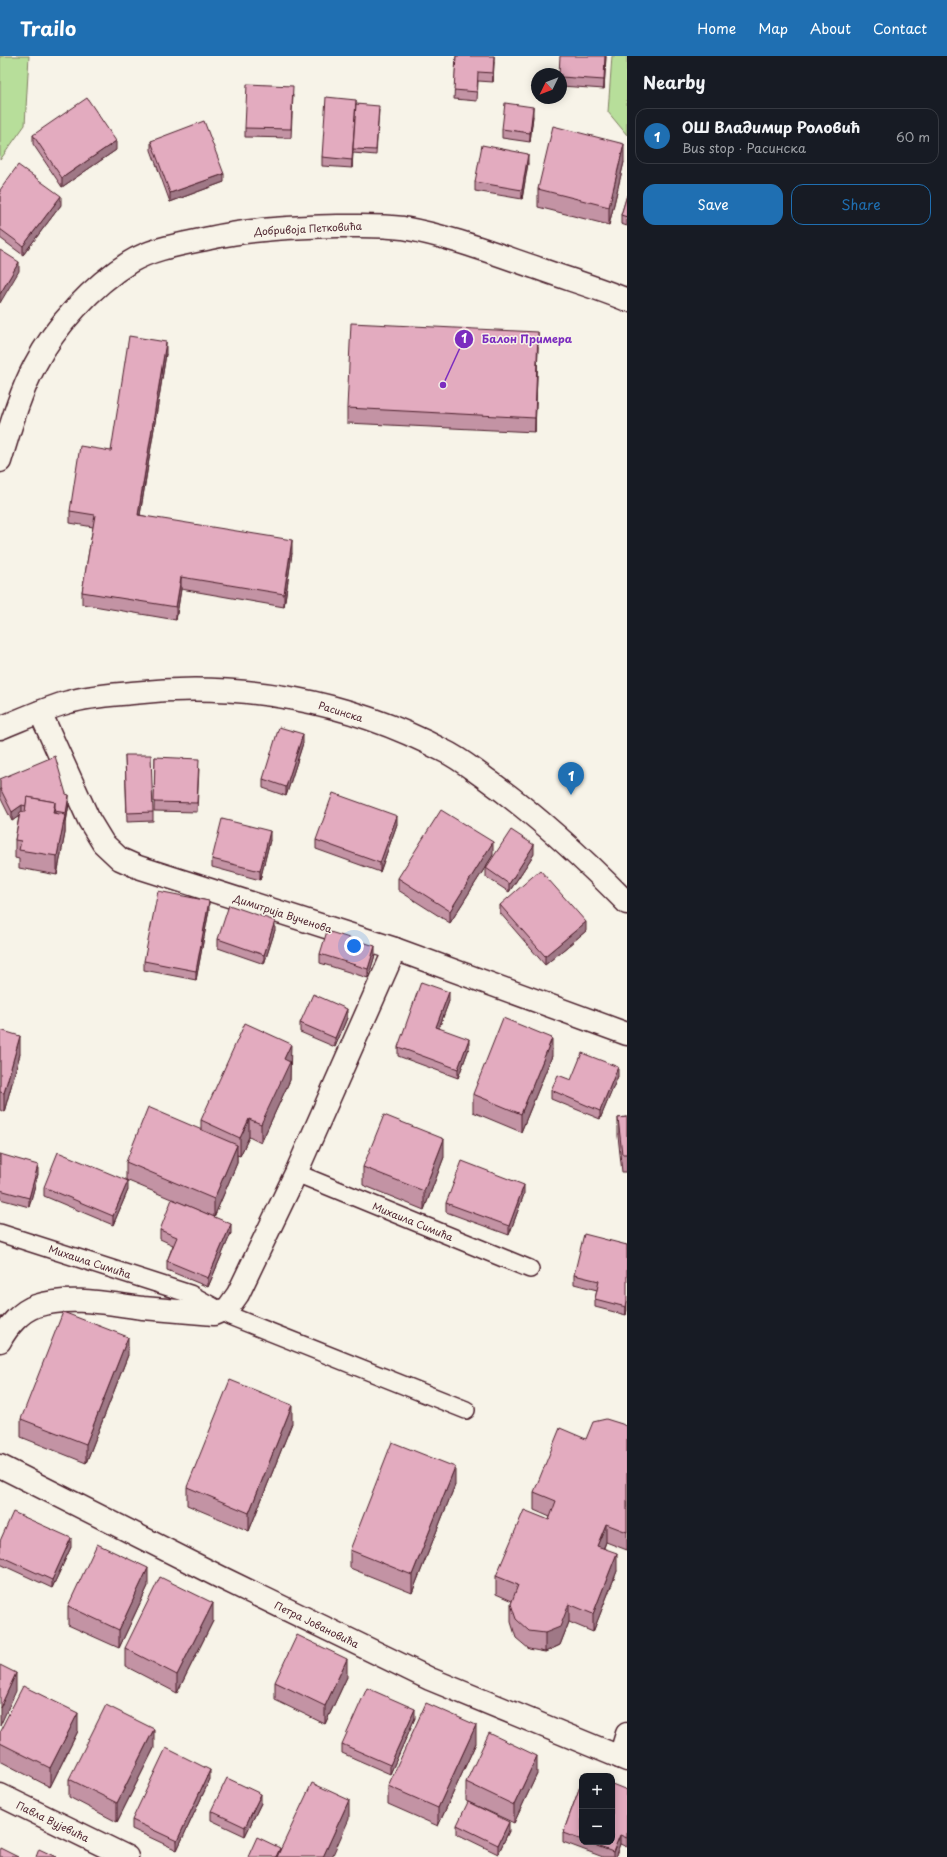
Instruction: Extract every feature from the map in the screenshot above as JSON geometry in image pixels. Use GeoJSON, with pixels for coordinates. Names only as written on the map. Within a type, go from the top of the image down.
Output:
{"type":"FeatureCollection","features":[{"type":"Feature","properties":{"kind":"street","name":"Добривоја Петковића"},"geometry":{"type":"LineString","coordinates":[[0,461],[23,393],[35,364],[53,337],[87,297],[108,278],[131,261],[158,250],[224,235],[264,229],[368,226],[401,228],[436,235],[474,246],[627,300]]}},
{"type":"Feature","properties":{"kind":"street","name":"Расинска"},"geometry":{"type":"LineString","coordinates":[[0,728],[70,701],[164,689],[220,689],[278,695],[330,706],[408,733],[446,751],[518,802],[592,867],[627,903]]}},
{"type":"Feature","properties":{"kind":"street","name":"Димитрија Вученова"},"geometry":{"type":"LineString","coordinates":[[40,712],[89,820],[103,843],[120,859],[138,867],[395,949],[627,1034]]}},
{"type":"Feature","properties":{"kind":"street"},"geometry":{"type":"LineString","coordinates":[[0,1341],[10,1326],[21,1314],[36,1306],[51,1303],[98,1302],[171,1311],[214,1314],[222,1312],[228,1308],[238,1294],[296,1173],[395,949]]}},
{"type":"Feature","properties":{"kind":"street","name":"Петра Јовановића"},"geometry":{"type":"LineString","coordinates":[[0,1466],[220,1577],[430,1679],[623,1758],[627,1734]]}},
{"type":"Feature","properties":{"kind":"street","name":"Павла Вујевића"},"geometry":{"type":"LineString","coordinates":[[0,1795],[127,1857]]}},
{"type":"Feature","properties":{"kind":"lane","name":"Михаила Симића"},"geometry":{"type":"LineString","coordinates":[[296,1173],[530,1269]]}},
{"type":"Feature","properties":{"kind":"lane","name":"Михаила Симића"},"geometry":{"type":"LineString","coordinates":[[0,1233],[190,1294],[222,1312]]}},
{"type":"Feature","properties":{"kind":"lane"},"geometry":{"type":"LineString","coordinates":[[222,1312],[466,1410]]}},
{"type":"Feature","properties":{"kind":"green space"},"geometry":{"type":"Polygon","coordinates":[[[0,56],[29,56],[25,125],[0,160],[0,56]]]}},
{"type":"Feature","properties":{"kind":"green space"},"geometry":{"type":"Polygon","coordinates":[[[612,56],[627,56],[627,135],[608,112],[612,56]]]}},
{"type":"Feature","properties":{"kind":"building"},"geometry":{"type":"Polygon","coordinates":[[[456,56],[494,56],[493,73],[478,72],[477,92],[454,90],[456,56]]]}},
{"type":"Feature","properties":{"kind":"building"},"geometry":{"type":"Polygon","coordinates":[[[560,56],[605,56],[604,80],[567,77],[567,68],[559,68],[560,56]]]}},
{"type":"Feature","properties":{"kind":"building"},"geometry":{"type":"Polygon","coordinates":[[[247,84],[293,86],[291,129],[245,128],[247,84]]]}},
{"type":"Feature","properties":{"kind":"building"},"geometry":{"type":"Polygon","coordinates":[[[326,97],[356,100],[352,160],[322,157],[326,97]]]}},
{"type":"Feature","properties":{"kind":"building"},"geometry":{"type":"Polygon","coordinates":[[[87,98],[116,141],[62,178],[33,135],[87,98]]]}},
{"type":"Feature","properties":{"kind":"building"},"geometry":{"type":"Polygon","coordinates":[[[505,103],[533,107],[530,133],[502,129],[505,103]]]}},
{"type":"Feature","properties":{"kind":"building"},"geometry":{"type":"Polygon","coordinates":[[[356,104],[379,106],[376,150],[353,149],[356,104]]]}},
{"type":"Feature","properties":{"kind":"building"},"geometry":{"type":"Polygon","coordinates":[[[204,121],[224,174],[170,193],[151,141],[204,121]]]}},
{"type":"Feature","properties":{"kind":"building"},"geometry":{"type":"Polygon","coordinates":[[[553,126],[624,144],[609,207],[538,189],[553,126]]]}},
{"type":"Feature","properties":{"kind":"building"},"geometry":{"type":"Polygon","coordinates":[[[482,145],[528,154],[522,190],[475,182],[482,145]]]}},
{"type":"Feature","properties":{"kind":"building"},"geometry":{"type":"Polygon","coordinates":[[[18,165],[61,196],[23,246],[0,229],[0,190],[18,165]]]}},
{"type":"Feature","properties":{"kind":"building"},"geometry":{"type":"Polygon","coordinates":[[[627,195],[627,217],[621,215],[627,195]]]}},
{"type":"Feature","properties":{"kind":"building"},"geometry":{"type":"Polygon","coordinates":[[[0,250],[19,262],[0,294],[0,250]]]}},
{"type":"Feature","properties":{"kind":"building"},"geometry":{"type":"Polygon","coordinates":[[[351,323],[538,332],[535,418],[347,408],[351,323]]]}},
{"type":"Feature","properties":{"kind":"building"},"geometry":{"type":"Polygon","coordinates":[[[129,336],[166,342],[138,515],[292,540],[284,594],[181,577],[176,607],[82,592],[95,515],[70,511],[80,446],[111,451],[129,336]]]}},
{"type":"Feature","properties":{"kind":"building"},"geometry":{"type":"Polygon","coordinates":[[[279,727],[303,734],[286,787],[263,779],[279,727]]]}},
{"type":"Feature","properties":{"kind":"building"},"geometry":{"type":"Polygon","coordinates":[[[125,755],[151,755],[153,812],[127,813],[125,755]]]}},
{"type":"Feature","properties":{"kind":"building"},"geometry":{"type":"Polygon","coordinates":[[[55,756],[66,794],[69,795],[66,813],[55,811],[55,802],[27,797],[26,806],[22,805],[12,812],[0,788],[0,779],[55,756]]]}},
{"type":"Feature","properties":{"kind":"building"},"geometry":{"type":"Polygon","coordinates":[[[155,757],[199,759],[197,803],[154,802],[155,757]]]}},
{"type":"Feature","properties":{"kind":"building"},"geometry":{"type":"Polygon","coordinates":[[[333,793],[397,816],[380,863],[316,840],[333,793]]]}},
{"type":"Feature","properties":{"kind":"building"},"geometry":{"type":"Polygon","coordinates":[[[27,797],[55,802],[53,813],[65,815],[57,856],[19,850],[21,841],[15,840],[20,812],[25,812],[27,797]]]}},
{"type":"Feature","properties":{"kind":"building"},"geometry":{"type":"Polygon","coordinates":[[[441,810],[493,842],[450,911],[398,878],[441,810]]]}},
{"type":"Feature","properties":{"kind":"building"},"geometry":{"type":"Polygon","coordinates":[[[222,819],[270,831],[260,871],[212,859],[222,819]]]}},
{"type":"Feature","properties":{"kind":"building"},"geometry":{"type":"Polygon","coordinates":[[[511,830],[534,845],[509,884],[486,868],[511,830]]]}},
{"type":"Feature","properties":{"kind":"building"},"geometry":{"type":"Polygon","coordinates":[[[540,870],[586,922],[545,956],[500,905],[540,870]]]}},
{"type":"Feature","properties":{"kind":"building"},"geometry":{"type":"Polygon","coordinates":[[[158,891],[209,901],[196,971],[144,961],[158,891]]]}},
{"type":"Feature","properties":{"kind":"building"},"geometry":{"type":"Polygon","coordinates":[[[229,905],[275,921],[264,955],[218,939],[229,905]]]}},
{"type":"Feature","properties":{"kind":"building"},"geometry":{"type":"Polygon","coordinates":[[[327,931],[375,946],[368,969],[320,954],[327,931]]]}},
{"type":"Feature","properties":{"kind":"building"},"geometry":{"type":"Polygon","coordinates":[[[421,982],[449,992],[436,1027],[469,1039],[458,1069],[398,1047],[421,982]]]}},
{"type":"Feature","properties":{"kind":"building"},"geometry":{"type":"Polygon","coordinates":[[[313,994],[347,1009],[335,1038],[300,1023],[313,994]]]}},
{"type":"Feature","properties":{"kind":"building"},"geometry":{"type":"Polygon","coordinates":[[[503,1018],[552,1038],[521,1114],[473,1094],[503,1018]]]}},
{"type":"Feature","properties":{"kind":"building"},"geometry":{"type":"Polygon","coordinates":[[[245,1023],[291,1044],[284,1059],[290,1062],[261,1124],[249,1119],[240,1138],[201,1120],[245,1023]]]}},
{"type":"Feature","properties":{"kind":"building"},"geometry":{"type":"Polygon","coordinates":[[[0,1030],[20,1036],[4,1093],[0,1092],[0,1030]]]}},
{"type":"Feature","properties":{"kind":"building"},"geometry":{"type":"Polygon","coordinates":[[[582,1053],[618,1067],[600,1111],[551,1090],[558,1075],[571,1080],[582,1053]]]}},
{"type":"Feature","properties":{"kind":"building"},"geometry":{"type":"Polygon","coordinates":[[[148,1107],[237,1145],[214,1199],[126,1162],[148,1107]]]}},
{"type":"Feature","properties":{"kind":"building"},"geometry":{"type":"Polygon","coordinates":[[[384,1115],[444,1139],[424,1191],[363,1167],[384,1115]]]}},
{"type":"Feature","properties":{"kind":"building"},"geometry":{"type":"Polygon","coordinates":[[[627,1117],[627,1154],[622,1154],[618,1118],[627,1117]]]}},
{"type":"Feature","properties":{"kind":"building"},"geometry":{"type":"Polygon","coordinates":[[[58,1152],[128,1181],[113,1216],[44,1187],[58,1152]]]}},
{"type":"Feature","properties":{"kind":"building"},"geometry":{"type":"Polygon","coordinates":[[[0,1154],[38,1165],[29,1198],[0,1190],[0,1154]]]}},
{"type":"Feature","properties":{"kind":"building"},"geometry":{"type":"Polygon","coordinates":[[[462,1161],[524,1185],[509,1226],[446,1203],[462,1161]]]}},
{"type":"Feature","properties":{"kind":"building"},"geometry":{"type":"Polygon","coordinates":[[[172,1199],[231,1224],[208,1278],[167,1261],[177,1237],[160,1230],[172,1199]]]}},
{"type":"Feature","properties":{"kind":"building"},"geometry":{"type":"Polygon","coordinates":[[[584,1234],[627,1245],[626,1307],[595,1299],[599,1281],[574,1275],[584,1234]]]}},
{"type":"Feature","properties":{"kind":"building"},"geometry":{"type":"Polygon","coordinates":[[[63,1312],[128,1337],[86,1444],[21,1419],[63,1312]]]}},
{"type":"Feature","properties":{"kind":"building"},"geometry":{"type":"Polygon","coordinates":[[[230,1380],[292,1405],[249,1513],[187,1487],[230,1380]]]}},
{"type":"Feature","properties":{"kind":"building"},"geometry":{"type":"Polygon","coordinates":[[[606,1419],[627,1427],[627,1532],[606,1524],[597,1546],[617,1553],[593,1614],[569,1604],[560,1627],[545,1633],[529,1631],[516,1619],[511,1604],[518,1585],[496,1576],[524,1510],[549,1520],[556,1501],[534,1492],[560,1428],[586,1439],[593,1422],[606,1419]]]}},
{"type":"Feature","properties":{"kind":"building"},"geometry":{"type":"Polygon","coordinates":[[[392,1442],[455,1467],[412,1575],[350,1550],[392,1442]]]}},
{"type":"Feature","properties":{"kind":"building"},"geometry":{"type":"Polygon","coordinates":[[[13,1512],[71,1538],[52,1580],[0,1556],[0,1541],[13,1512]]]}},
{"type":"Feature","properties":{"kind":"building"},"geometry":{"type":"Polygon","coordinates":[[[97,1544],[148,1568],[119,1630],[68,1606],[97,1544]]]}},
{"type":"Feature","properties":{"kind":"building"},"geometry":{"type":"Polygon","coordinates":[[[160,1577],[213,1603],[177,1675],[125,1648],[160,1577]]]}},
{"type":"Feature","properties":{"kind":"building"},"geometry":{"type":"Polygon","coordinates":[[[297,1635],[347,1659],[325,1706],[275,1682],[297,1635]]]}},
{"type":"Feature","properties":{"kind":"building"},"geometry":{"type":"Polygon","coordinates":[[[0,1665],[16,1673],[0,1708],[0,1665]]]}},
{"type":"Feature","properties":{"kind":"building"},"geometry":{"type":"Polygon","coordinates":[[[23,1686],[78,1713],[50,1768],[0,1743],[0,1731],[23,1686]]]}},
{"type":"Feature","properties":{"kind":"building"},"geometry":{"type":"Polygon","coordinates":[[[367,1688],[415,1709],[390,1765],[342,1744],[367,1688]]]}},
{"type":"Feature","properties":{"kind":"building"},"geometry":{"type":"Polygon","coordinates":[[[426,1703],[476,1725],[438,1808],[388,1786],[426,1703]]]}},
{"type":"Feature","properties":{"kind":"building"},"geometry":{"type":"Polygon","coordinates":[[[106,1705],[154,1729],[117,1803],[69,1779],[106,1705]]]}},
{"type":"Feature","properties":{"kind":"building"},"geometry":{"type":"Polygon","coordinates":[[[489,1733],[537,1756],[514,1805],[466,1782],[489,1733]]]}},
{"type":"Feature","properties":{"kind":"building"},"geometry":{"type":"Polygon","coordinates":[[[166,1748],[210,1770],[177,1841],[132,1820],[166,1748]]]}},
{"type":"Feature","properties":{"kind":"building"},"geometry":{"type":"Polygon","coordinates":[[[227,1778],[261,1794],[245,1827],[211,1811],[227,1778]]]}},
{"type":"Feature","properties":{"kind":"building"},"geometry":{"type":"Polygon","coordinates":[[[312,1783],[349,1800],[323,1857],[277,1857],[312,1783]]]}},
{"type":"Feature","properties":{"kind":"building"},"geometry":{"type":"Polygon","coordinates":[[[615,1785],[627,1790],[627,1838],[620,1835],[613,1852],[594,1845],[615,1845],[615,1785]]]}},
{"type":"Feature","properties":{"kind":"building"},"geometry":{"type":"Polygon","coordinates":[[[579,1789],[579,1839],[563,1833],[579,1789]]]}},
{"type":"Feature","properties":{"kind":"building"},"geometry":{"type":"Polygon","coordinates":[[[468,1802],[509,1822],[498,1845],[457,1825],[468,1802]]]}},
{"type":"Feature","properties":{"kind":"building"},"geometry":{"type":"Polygon","coordinates":[[[257,1837],[280,1848],[276,1857],[248,1857],[257,1837]]]}},
{"type":"Feature","properties":{"kind":"building"},"geometry":{"type":"Polygon","coordinates":[[[0,1848],[18,1857],[0,1857],[0,1848]]]}},
{"type":"Feature","properties":{"kind":"building"},"geometry":{"type":"Polygon","coordinates":[[[39,1849],[56,1857],[36,1857],[39,1849]]]}},
{"type":"Feature","properties":{"kind":"place","name":"Балон Примера"},"geometry":{"type":"Point","coordinates":[443,385]}},
{"type":"Feature","properties":{"kind":"place","name":"ОШ Владимир Роловић"},"geometry":{"type":"Point","coordinates":[571,795]}}]}
